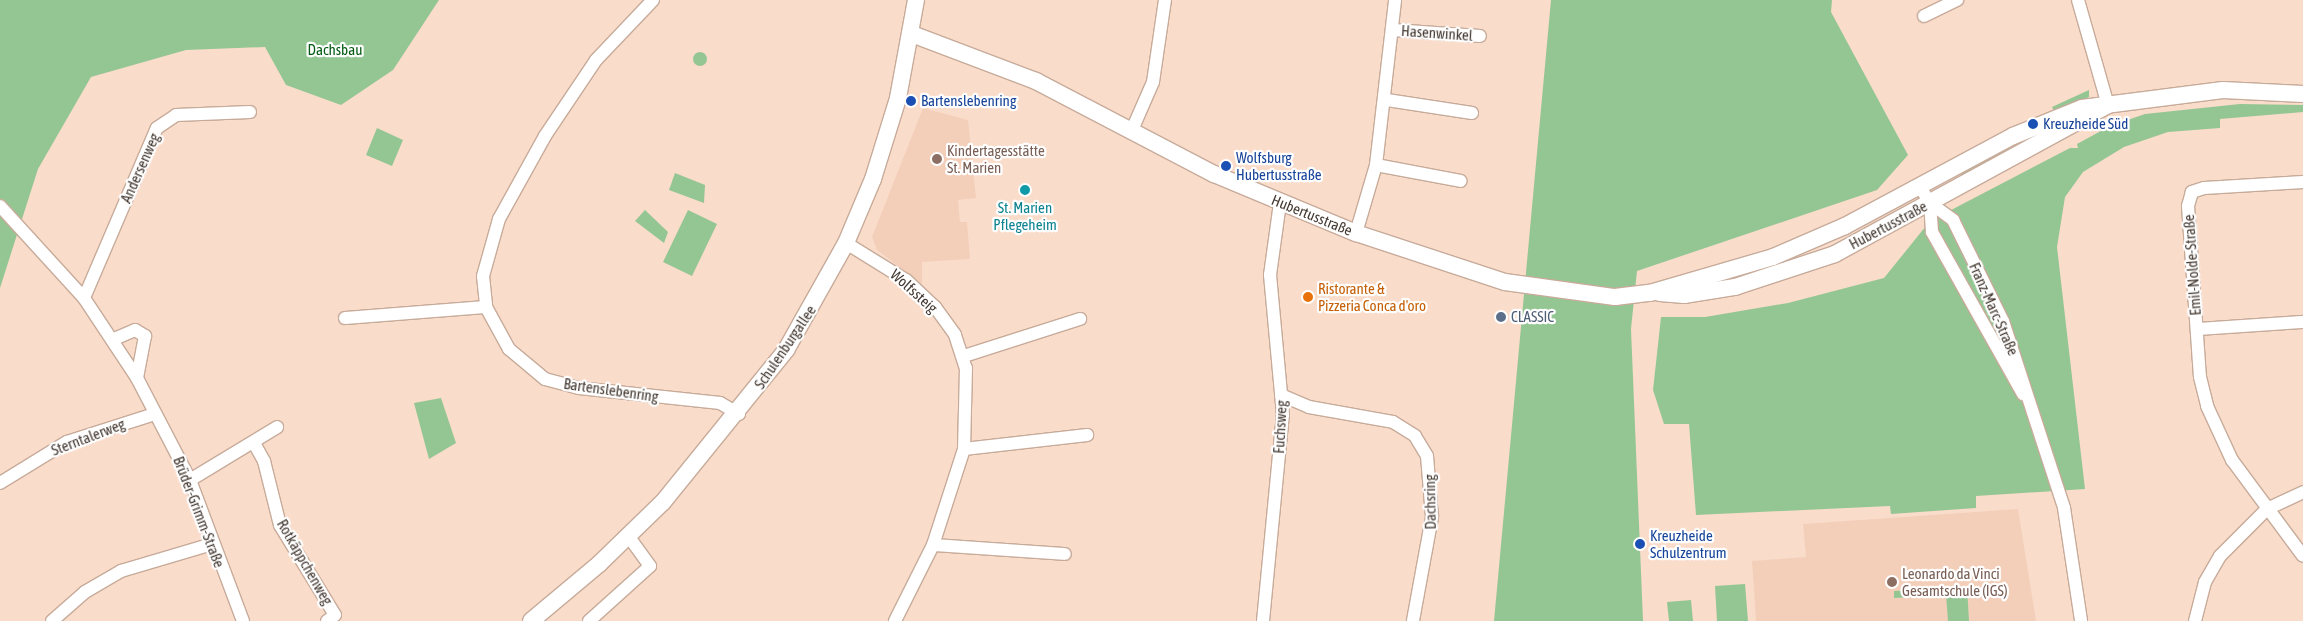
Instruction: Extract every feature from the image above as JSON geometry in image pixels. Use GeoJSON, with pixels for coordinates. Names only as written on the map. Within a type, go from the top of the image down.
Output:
{"type":"FeatureCollection","features":[{"type":"Feature","properties":{"kind":"street","name":"Bartenslebenring"},"geometry":{"type":"LineString","coordinates":[[653,0],[596,60],[545,136],[499,219],[483,276],[486,308],[509,349],[544,379],[579,388],[720,403],[739,414]]}},
{"type":"Feature","properties":{"kind":"street","name":"Schulenburgallee"},"geometry":{"type":"LineString","coordinates":[[531,621],[628,536],[739,414],[786,350],[846,243],[893,119],[912,34],[916,0]]}},
{"type":"Feature","properties":{"kind":"street"},"geometry":{"type":"LineString","coordinates":[[1132,130],[1153,82],[1165,0]]}},
{"type":"Feature","properties":{"kind":"street","name":"Hasenwinkel"},"geometry":{"type":"LineString","coordinates":[[1356,233],[1376,165],[1387,100],[1395,0]]}},
{"type":"Feature","properties":{"kind":"street"},"geometry":{"type":"LineString","coordinates":[[1924,16],[1957,0]]}},
{"type":"Feature","properties":{"kind":"street"},"geometry":{"type":"LineString","coordinates":[[2078,0],[2108,106]]}},
{"type":"Feature","properties":{"kind":"street","name":"Hasenwinkel"},"geometry":{"type":"LineString","coordinates":[[1393,30],[1480,36]]}},
{"type":"Feature","properties":{"kind":"street","name":"Hubertusstraße"},"geometry":{"type":"LineString","coordinates":[[912,34],[1036,81],[1280,203],[1356,233],[1505,282],[1616,297],[1650,292],[1773,257],[1920,187],[2013,136],[2082,108],[2223,90],[2303,94]]}},
{"type":"Feature","properties":{"kind":"street"},"geometry":{"type":"LineString","coordinates":[[1387,100],[1472,113]]}},
{"type":"Feature","properties":{"kind":"street","name":"Hubertusstraße"},"geometry":{"type":"LineString","coordinates":[[1650,292],[1684,295],[1780,275],[1835,254],[2108,106]]}},
{"type":"Feature","properties":{"kind":"street","name":"Andersenweg"},"geometry":{"type":"LineString","coordinates":[[84,298],[157,128],[176,116],[250,112]]}},
{"type":"Feature","properties":{"kind":"street"},"geometry":{"type":"LineString","coordinates":[[1376,165],[1461,181]]}},
{"type":"Feature","properties":{"kind":"street","name":"Emil-Nolde-Straße"},"geometry":{"type":"LineString","coordinates":[[2303,182],[2192,192],[2188,206],[2200,377],[2211,418],[2232,460],[2303,556]]}},
{"type":"Feature","properties":{"kind":"street","name":"Franz-Marc-Straße"},"geometry":{"type":"LineString","coordinates":[[1920,187],[1930,203],[1957,229],[2003,321],[2041,427],[2064,508],[2082,621]]}},
{"type":"Feature","properties":{"kind":"street","name":"Fuchsweg"},"geometry":{"type":"LineString","coordinates":[[1263,621],[1281,395],[1270,275],[1280,203]]}},
{"type":"Feature","properties":{"kind":"street","name":"Franz-Marc-Straße"},"geometry":{"type":"LineString","coordinates":[[1930,203],[1932,232],[2041,427]]}},
{"type":"Feature","properties":{"kind":"street","name":"Brüder-Grimm-Straße"},"geometry":{"type":"LineString","coordinates":[[0,206],[84,298],[114,339],[138,378],[190,480],[212,544],[243,621]]}},
{"type":"Feature","properties":{"kind":"street","name":"Wolfssteig"},"geometry":{"type":"LineString","coordinates":[[846,243],[906,280],[928,300],[955,335],[964,356],[964,449],[933,545],[895,621]]}},
{"type":"Feature","properties":{"kind":"street"},"geometry":{"type":"LineString","coordinates":[[345,318],[486,308]]}},
{"type":"Feature","properties":{"kind":"street"},"geometry":{"type":"LineString","coordinates":[[964,356],[1080,319]]}},
{"type":"Feature","properties":{"kind":"street","name":"Emil-Nolde-Straße"},"geometry":{"type":"LineString","coordinates":[[2197,329],[2303,322]]}},
{"type":"Feature","properties":{"kind":"street"},"geometry":{"type":"LineString","coordinates":[[114,339],[135,330],[145,336],[138,378]]}},
{"type":"Feature","properties":{"kind":"street","name":"Dachsring"},"geometry":{"type":"LineString","coordinates":[[1281,395],[1310,407],[1393,422],[1415,436],[1427,456],[1432,517],[1413,621]]}},
{"type":"Feature","properties":{"kind":"street","name":"Sterntalerweg"},"geometry":{"type":"LineString","coordinates":[[0,483],[67,442],[155,414]]}},
{"type":"Feature","properties":{"kind":"street"},"geometry":{"type":"LineString","coordinates":[[190,480],[254,443],[277,427]]}},
{"type":"Feature","properties":{"kind":"street"},"geometry":{"type":"LineString","coordinates":[[964,449],[1087,434]]}},
{"type":"Feature","properties":{"kind":"street","name":"Rotkäppchenweg"},"geometry":{"type":"LineString","coordinates":[[254,443],[264,461],[280,525],[335,615],[327,621]]}},
{"type":"Feature","properties":{"kind":"street"},"geometry":{"type":"LineString","coordinates":[[2195,621],[2205,582],[2220,556],[2267,509],[2303,492]]}},
{"type":"Feature","properties":{"kind":"street"},"geometry":{"type":"LineString","coordinates":[[594,619],[650,566],[628,536]]}},
{"type":"Feature","properties":{"kind":"street"},"geometry":{"type":"LineString","coordinates":[[52,621],[85,592],[121,571],[212,544]]}},
{"type":"Feature","properties":{"kind":"street"},"geometry":{"type":"LineString","coordinates":[[933,545],[1065,554]]}},
{"type":"Feature","properties":{"kind":"shaded area","name":"Kindertagesstätte St. Marien"},"geometry":{"type":"Polygon","coordinates":[[[923,108],[968,120],[976,198],[958,200],[960,222],[967,222],[970,259],[922,262],[922,284],[877,250],[872,237],[923,108]]]}},
{"type":"Feature","properties":{"kind":"shaded area","name":"Leonardo da Vinci Gesamtschule (IGS)"},"geometry":{"type":"Polygon","coordinates":[[[2018,509],[2036,621],[1756,621],[1752,561],[1806,557],[1803,524],[2018,509]]]}},
{"type":"Feature","properties":{"kind":"green space","name":"Dachsbau"},"geometry":{"type":"Polygon","coordinates":[[[0,0],[439,0],[393,70],[341,105],[286,85],[265,47],[186,50],[91,77],[38,169],[0,288],[0,0]]]}},
{"type":"Feature","properties":{"kind":"green space"},"geometry":{"type":"Polygon","coordinates":[[[1551,0],[1832,0],[1831,12],[1908,155],[1877,190],[1637,271],[1631,329],[1643,621],[1494,621],[1551,0]]]}},
{"type":"Feature","properties":{"kind":"green space"},"geometry":{"type":"Polygon","coordinates":[[[697,52],[703,52],[707,59],[703,66],[697,66],[693,62],[693,56],[697,52]]]}},
{"type":"Feature","properties":{"kind":"green space"},"geometry":{"type":"Polygon","coordinates":[[[2089,90],[2089,97],[2055,113],[2052,107],[2089,90]]]}},
{"type":"Feature","properties":{"kind":"green space"},"geometry":{"type":"Polygon","coordinates":[[[2240,104],[2303,105],[2303,112],[2220,119],[2220,128],[2168,132],[2124,147],[2083,172],[2065,197],[2057,247],[2085,489],[1976,496],[1976,508],[1891,514],[1890,506],[1696,515],[1689,424],[1664,424],[1653,390],[1661,317],[1705,317],[1788,303],[1884,278],[1930,221],[2070,148],[2078,148],[2077,144],[2110,126],[2145,114],[2240,104]]]}},
{"type":"Feature","properties":{"kind":"green space"},"geometry":{"type":"Polygon","coordinates":[[[2057,125],[1963,179],[1960,171],[2057,125]]]}},
{"type":"Feature","properties":{"kind":"green space"},"geometry":{"type":"Polygon","coordinates":[[[377,128],[403,140],[392,166],[366,155],[377,128]]]}},
{"type":"Feature","properties":{"kind":"green space"},"geometry":{"type":"Polygon","coordinates":[[[675,173],[705,185],[704,203],[669,190],[675,173]]]}},
{"type":"Feature","properties":{"kind":"green space"},"geometry":{"type":"Polygon","coordinates":[[[645,210],[668,232],[664,243],[635,221],[645,210]]]}},
{"type":"Feature","properties":{"kind":"green space"},"geometry":{"type":"Polygon","coordinates":[[[688,210],[717,224],[692,276],[663,262],[688,210]]]}},
{"type":"Feature","properties":{"kind":"green space"},"geometry":{"type":"Polygon","coordinates":[[[441,398],[456,443],[429,459],[414,403],[441,398]]]}},
{"type":"Feature","properties":{"kind":"green space"},"geometry":{"type":"Polygon","coordinates":[[[1745,584],[1748,621],[1717,621],[1715,586],[1745,584]]]}},
{"type":"Feature","properties":{"kind":"green space"},"geometry":{"type":"Polygon","coordinates":[[[1967,586],[1969,621],[1948,621],[1946,595],[1939,595],[1939,588],[1967,586]]]}},
{"type":"Feature","properties":{"kind":"green space"},"geometry":{"type":"Polygon","coordinates":[[[1933,589],[1933,596],[1894,598],[1894,591],[1933,589]]]}},
{"type":"Feature","properties":{"kind":"green space"},"geometry":{"type":"Polygon","coordinates":[[[1691,600],[1693,621],[1669,621],[1667,602],[1691,600]]]}},
{"type":"Feature","properties":{"kind":"place","name":"Bartenslebenring"},"geometry":{"type":"Point","coordinates":[911,101]}},
{"type":"Feature","properties":{"kind":"place","name":"Kreuzheide Süd"},"geometry":{"type":"Point","coordinates":[2033,124]}},
{"type":"Feature","properties":{"kind":"place","name":"Kindertagesstätte St. Marien"},"geometry":{"type":"Point","coordinates":[937,159]}},
{"type":"Feature","properties":{"kind":"place","name":"Wolfsburg Hubertusstraße"},"geometry":{"type":"Point","coordinates":[1226,166]}},
{"type":"Feature","properties":{"kind":"place","name":"St. Marien Pflegeheim"},"geometry":{"type":"Point","coordinates":[1025,190]}},
{"type":"Feature","properties":{"kind":"place","name":"Ristorante & Pizzeria Conca d'oro"},"geometry":{"type":"Point","coordinates":[1308,297]}},
{"type":"Feature","properties":{"kind":"place","name":"CLASSIC"},"geometry":{"type":"Point","coordinates":[1501,317]}},
{"type":"Feature","properties":{"kind":"place","name":"Kreuzheide Schulzentrum"},"geometry":{"type":"Point","coordinates":[1640,544]}},
{"type":"Feature","properties":{"kind":"place","name":"Leonardo da Vinci Gesamtschule (IGS)"},"geometry":{"type":"Point","coordinates":[1892,582]}}]}
